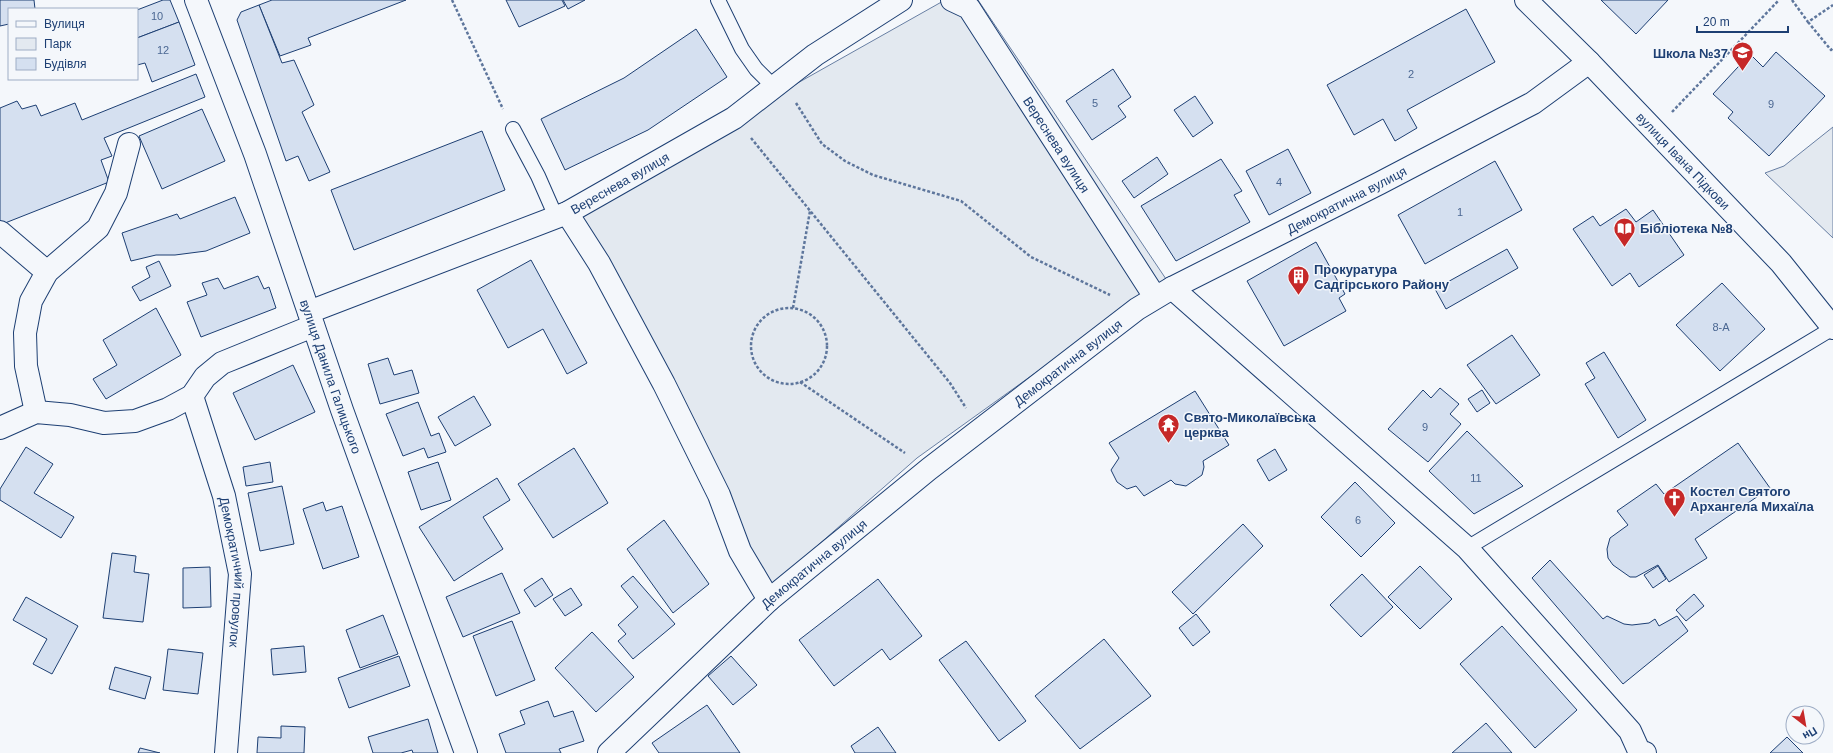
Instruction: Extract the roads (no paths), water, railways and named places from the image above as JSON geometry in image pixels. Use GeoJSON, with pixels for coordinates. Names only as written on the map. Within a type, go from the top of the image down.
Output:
{"type":"FeatureCollection","features":[{"type":"Feature","properties":{"kind":"street","name":"вулиця Данила Галицького"},"geometry":{"type":"LineString","coordinates":[[196,0],[255,154],[342,410],[466,753]]}},
{"type":"Feature","properties":{"kind":"street","name":"Вереснева вулиця"},"geometry":{"type":"LineString","coordinates":[[192,396],[205,378],[222,363],[311,319],[562,215],[734,118],[815,56],[901,0]]}},
{"type":"Feature","properties":{"kind":"street","name":"Вереснева вулиця"},"geometry":{"type":"LineString","coordinates":[[952,0],[969,8],[1164,293],[1467,548],[1630,731],[1641,752]]}},
{"type":"Feature","properties":{"kind":"street","name":"вулиця Івана Підкови"},"geometry":{"type":"LineString","coordinates":[[1526,0],[1590,62],[1781,263],[1833,328]]}},
{"type":"Feature","properties":{"kind":"street","name":"Демократична вулиця"},"geometry":{"type":"LineString","coordinates":[[609,753],[769,600],[980,428],[1137,309],[1164,293],[1380,183],[1532,103],[1590,62]]}},
{"type":"Feature","properties":{"kind":"street"},"geometry":{"type":"LineString","coordinates":[[36,412],[26,366],[24,332],[31,301],[47,272],[98,228],[116,193],[129,144]]}},
{"type":"Feature","properties":{"kind":"street"},"geometry":{"type":"LineString","coordinates":[[562,215],[599,263],[664,384],[719,495],[740,551],[769,600]]}},
{"type":"Feature","properties":{"kind":"street"},"geometry":{"type":"LineString","coordinates":[[0,232],[47,272]]}},
{"type":"Feature","properties":{"kind":"street"},"geometry":{"type":"LineString","coordinates":[[0,428],[36,412],[70,415],[104,423],[135,421],[168,409],[192,396]]}},
{"type":"Feature","properties":{"kind":"street","name":"Демократичний провулок"},"geometry":{"type":"LineString","coordinates":[[192,396],[224,496],[240,574],[226,753]]}},
{"type":"Feature","properties":{"kind":"lane"},"geometry":{"type":"LineString","coordinates":[[718,0],[742,49],[756,69],[779,84]]}},
{"type":"Feature","properties":{"kind":"lane"},"geometry":{"type":"LineString","coordinates":[[513,129],[538,176],[562,215]]}},
{"type":"Feature","properties":{"kind":"lane"},"geometry":{"type":"LineString","coordinates":[[1467,548],[1833,328]]}},
{"type":"Feature","properties":{"kind":"place","name":"Школа №37"},"geometry":{"type":"Point","coordinates":[1743,72]}},
{"type":"Feature","properties":{"kind":"place","name":"Бібліотека №8"},"geometry":{"type":"Point","coordinates":[1625,248]}},
{"type":"Feature","properties":{"kind":"place","name":"Прокуратура Садгірського Району"},"geometry":{"type":"Point","coordinates":[1298,296]}},
{"type":"Feature","properties":{"kind":"place","name":"Свято-Миколаївська церква"},"geometry":{"type":"Point","coordinates":[1169,444]}},
{"type":"Feature","properties":{"kind":"place","name":"Костел Святого Архангела Михаїла"},"geometry":{"type":"Point","coordinates":[1674,518]}}]}
